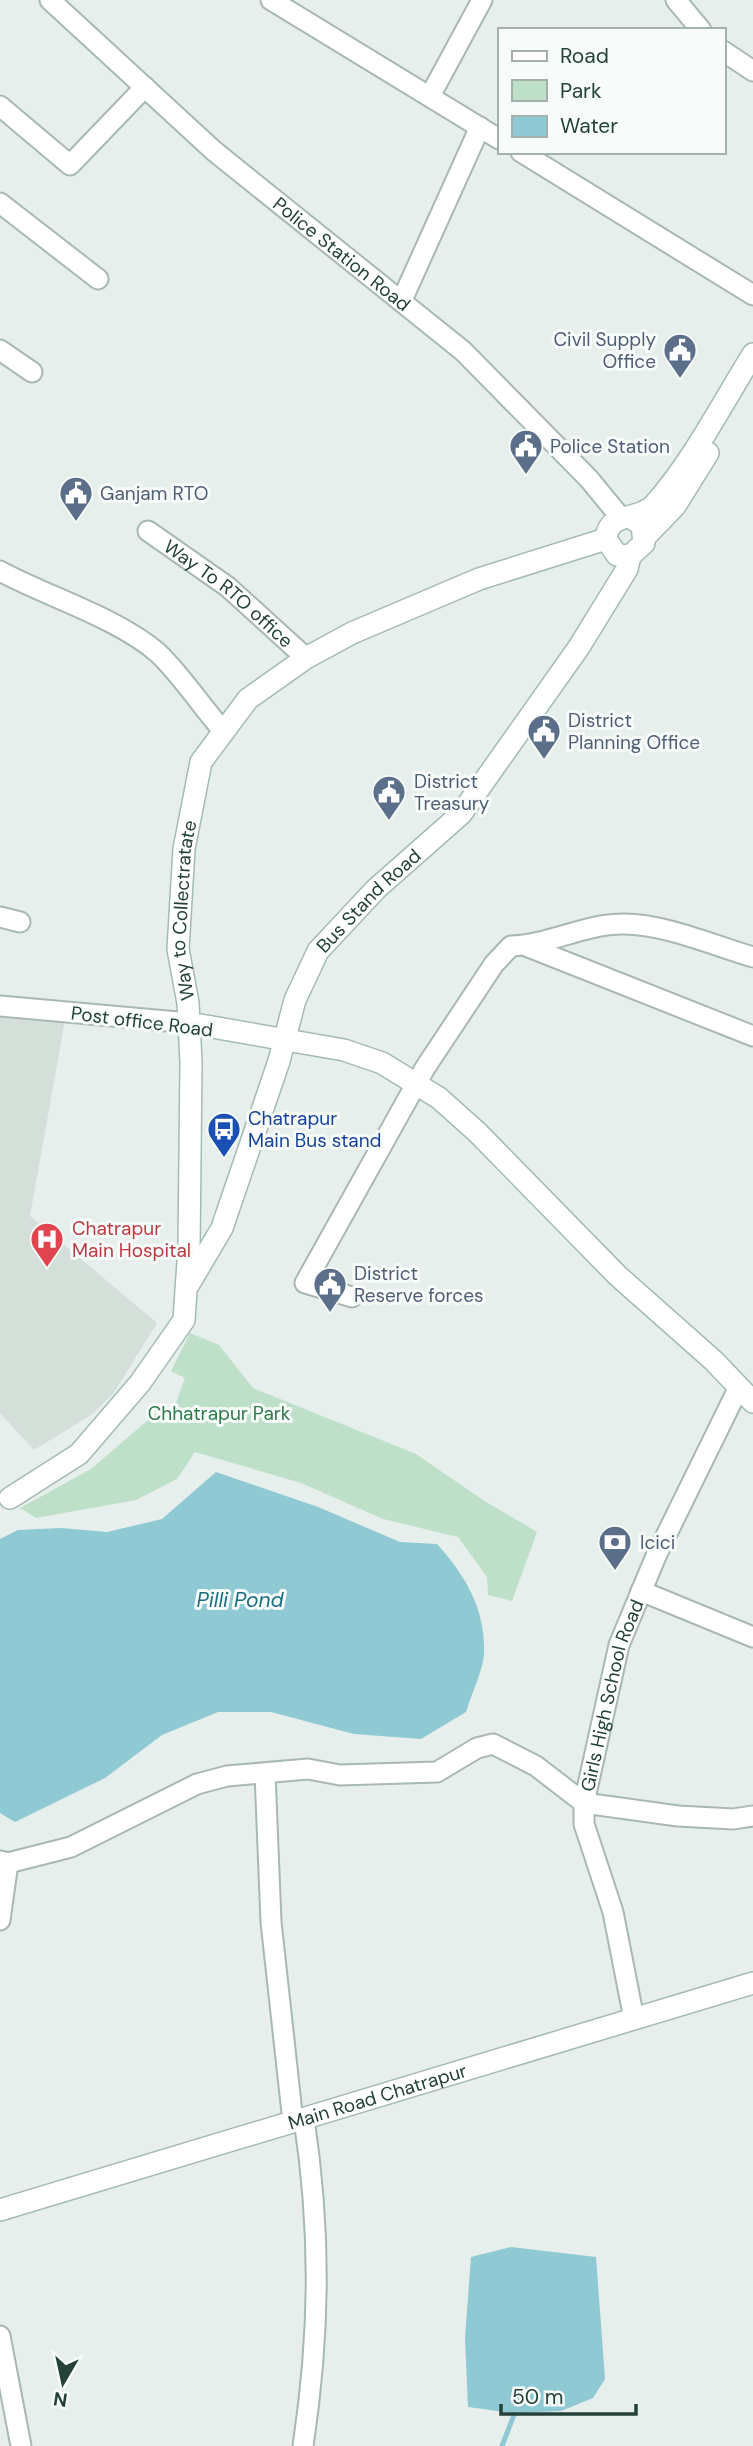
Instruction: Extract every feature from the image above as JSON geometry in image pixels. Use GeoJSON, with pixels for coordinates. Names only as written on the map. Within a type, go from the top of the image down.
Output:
{"type":"FeatureCollection","features":[{"type":"Feature","properties":{"kind":"main road"},"geometry":{"type":"LineString","coordinates":[[753,354],[681,468],[652,508],[609,526],[606,539],[617,555],[630,556],[641,549],[645,537],[675,506],[753,380]]}},
{"type":"Feature","properties":{"kind":"main road"},"geometry":{"type":"LineString","coordinates":[[626,518],[642,525],[645,537]]}},
{"type":"Feature","properties":{"kind":"main road","name":"Way to Collectratate"},"geometry":{"type":"LineString","coordinates":[[5,1500],[79,1454],[140,1383],[184,1320],[191,1161],[189,1023],[178,949],[184,849],[201,762],[248,699],[306,658],[352,633],[479,579],[606,539]]}},
{"type":"Feature","properties":{"kind":"main road","name":"Bus Stand Road"},"geometry":{"type":"LineString","coordinates":[[187,1288],[222,1228],[284,1041],[295,999],[318,951],[376,889],[461,814],[579,647],[627,569],[630,556]]}},
{"type":"Feature","properties":{"kind":"main road","name":"Post office Road"},"geometry":{"type":"LineString","coordinates":[[189,1023],[344,1050],[382,1063],[439,1098],[478,1133],[618,1276],[746,1395]]}},
{"type":"Feature","properties":{"kind":"main road","name":"Main Road Chatrapur"},"geometry":{"type":"LineString","coordinates":[[0,2210],[753,1983]]}},
{"type":"Feature","properties":{"kind":"street","name":"Police Station Road"},"geometry":{"type":"LineString","coordinates":[[50,0],[214,151],[463,351],[626,518]]}},
{"type":"Feature","properties":{"kind":"street"},"geometry":{"type":"LineString","coordinates":[[271,0],[498,138]]}},
{"type":"Feature","properties":{"kind":"street"},"geometry":{"type":"LineString","coordinates":[[430,96],[482,0]]}},
{"type":"Feature","properties":{"kind":"street"},"geometry":{"type":"LineString","coordinates":[[676,0],[699,28]]}},
{"type":"Feature","properties":{"kind":"street"},"geometry":{"type":"LineString","coordinates":[[725,52],[753,71]]}},
{"type":"Feature","properties":{"kind":"street"},"geometry":{"type":"LineString","coordinates":[[0,106],[70,165],[145,87]]}},
{"type":"Feature","properties":{"kind":"street"},"geometry":{"type":"LineString","coordinates":[[402,300],[480,127]]}},
{"type":"Feature","properties":{"kind":"street"},"geometry":{"type":"LineString","coordinates":[[524,154],[753,295]]}},
{"type":"Feature","properties":{"kind":"street"},"geometry":{"type":"LineString","coordinates":[[0,203],[98,279]]}},
{"type":"Feature","properties":{"kind":"street"},"geometry":{"type":"LineString","coordinates":[[0,351],[32,372]]}},
{"type":"Feature","properties":{"kind":"street","name":"Way To RTO office"},"geometry":{"type":"LineString","coordinates":[[148,531],[228,587],[306,658]]}},
{"type":"Feature","properties":{"kind":"street"},"geometry":{"type":"LineString","coordinates":[[0,571],[40,593],[96,616],[157,653],[223,732]]}},
{"type":"Feature","properties":{"kind":"street"},"geometry":{"type":"LineString","coordinates":[[0,917],[20,922]]}},
{"type":"Feature","properties":{"kind":"street"},"geometry":{"type":"LineString","coordinates":[[526,946],[539,940],[621,924],[653,929],[753,957]]}},
{"type":"Feature","properties":{"kind":"street"},"geometry":{"type":"LineString","coordinates":[[352,1297],[305,1283],[417,1084],[494,964],[511,946],[526,946],[691,1014],[753,1036]]}},
{"type":"Feature","properties":{"kind":"street","name":"Post office Road"},"geometry":{"type":"LineString","coordinates":[[0,1006],[189,1023]]}},
{"type":"Feature","properties":{"kind":"street","name":"Girls High School Road"},"geometry":{"type":"LineString","coordinates":[[634,2019],[613,1912],[584,1824],[584,1803],[619,1645],[681,1503],[746,1395]]}},
{"type":"Feature","properties":{"kind":"street"},"geometry":{"type":"LineString","coordinates":[[642,1591],[753,1637]]}},
{"type":"Feature","properties":{"kind":"street"},"geometry":{"type":"LineString","coordinates":[[0,1920],[4,1862],[71,1847],[197,1784],[227,1776],[308,1769],[340,1775],[382,1776],[437,1772],[477,1748],[493,1744],[536,1766],[584,1803],[678,1816],[733,1819],[753,1816]]}},
{"type":"Feature","properties":{"kind":"street"},"geometry":{"type":"LineString","coordinates":[[265,1773],[271,1922],[298,2120],[314,2189],[318,2273],[316,2345],[303,2446]]}},
{"type":"Feature","properties":{"kind":"street"},"geometry":{"type":"LineString","coordinates":[[0,2336],[20,2446]]}},
{"type":"Feature","properties":{"kind":"shaded area","name":"Chatrapur Main Hospital"},"geometry":{"type":"Polygon","coordinates":[[[0,1014],[65,1020],[30,1216],[157,1323],[113,1394],[91,1415],[34,1450],[0,1413],[0,1014]]]}},
{"type":"Feature","properties":{"kind":"green space","name":"Chhatrapur Park"},"geometry":{"type":"Polygon","coordinates":[[[190,1333],[219,1345],[253,1388],[416,1454],[483,1500],[537,1532],[512,1601],[488,1595],[487,1577],[458,1537],[383,1519],[301,1483],[195,1452],[177,1479],[136,1500],[36,1518],[20,1508],[91,1469],[162,1408],[173,1411],[185,1378],[171,1371],[190,1333]]]}},
{"type":"Feature","properties":{"kind":"water","name":"Pilli Pond"},"geometry":{"type":"Polygon","coordinates":[[[216,1472],[318,1507],[400,1542],[437,1544],[465,1581],[482,1623],[483,1662],[466,1712],[421,1739],[354,1734],[271,1712],[218,1712],[162,1735],[105,1778],[15,1822],[0,1813],[0,1539],[18,1530],[61,1528],[107,1532],[162,1519],[216,1472]]]}},
{"type":"Feature","properties":{"kind":"water"},"geometry":{"type":"Polygon","coordinates":[[[511,2247],[596,2257],[605,2379],[593,2398],[561,2411],[512,2413],[468,2407],[465,2338],[471,2257],[511,2247]]]}},
{"type":"Feature","properties":{"kind":"waterway"},"geometry":{"type":"LineString","coordinates":[[502,2446],[517,2407]]}},
{"type":"Feature","properties":{"kind":"place","name":"Civil Supply Office"},"geometry":{"type":"Point","coordinates":[680,380]}},
{"type":"Feature","properties":{"kind":"place","name":"Police Station"},"geometry":{"type":"Point","coordinates":[526,476]}},
{"type":"Feature","properties":{"kind":"place","name":"Ganjam RTO"},"geometry":{"type":"Point","coordinates":[76,523]}},
{"type":"Feature","properties":{"kind":"place","name":"District Planning Office"},"geometry":{"type":"Point","coordinates":[544,761]}},
{"type":"Feature","properties":{"kind":"place","name":"District Treasury"},"geometry":{"type":"Point","coordinates":[389,822]}},
{"type":"Feature","properties":{"kind":"place","name":"Chatrapur Main Bus stand"},"geometry":{"type":"Point","coordinates":[224,1159]}},
{"type":"Feature","properties":{"kind":"place","name":"Chatrapur Main Hospital"},"geometry":{"type":"Point","coordinates":[47,1269]}},
{"type":"Feature","properties":{"kind":"place","name":"District Reserve forces"},"geometry":{"type":"Point","coordinates":[330,1314]}},
{"type":"Feature","properties":{"kind":"place","name":"Icici"},"geometry":{"type":"Point","coordinates":[615,1572]}}]}
